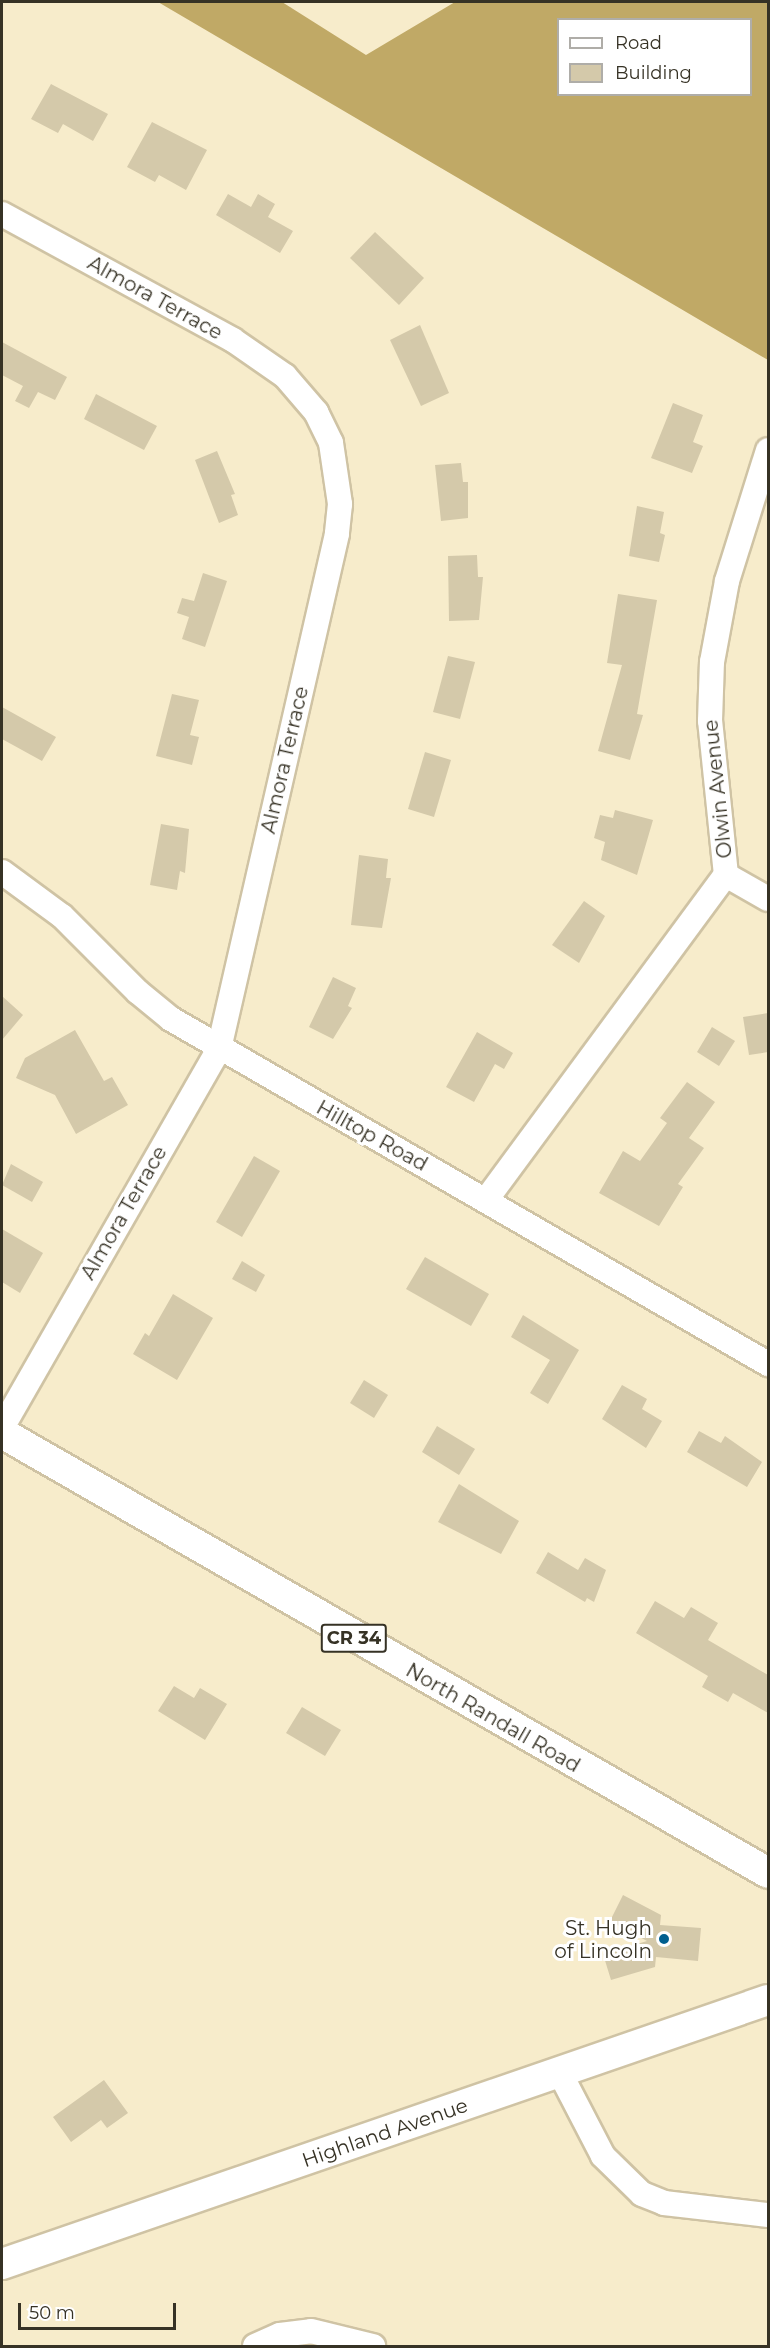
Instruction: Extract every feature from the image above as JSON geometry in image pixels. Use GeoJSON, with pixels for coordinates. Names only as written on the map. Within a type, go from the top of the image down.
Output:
{"type":"FeatureCollection","features":[{"type":"Feature","properties":{"kind":"main road","name":"North Randall Road"},"geometry":{"type":"LineString","coordinates":[[2,1433],[768,1873]]}},
{"type":"Feature","properties":{"kind":"main road","name":"Highland Avenue"},"geometry":{"type":"LineString","coordinates":[[2,2264],[768,2000]]}},
{"type":"Feature","properties":{"kind":"street","name":"Almora Terrace"},"geometry":{"type":"LineString","coordinates":[[2,214],[261,358],[303,394],[332,443],[339,478],[337,534],[219,1049],[2,1428]]}},
{"type":"Feature","properties":{"kind":"street","name":"Olwin Avenue"},"geometry":{"type":"LineString","coordinates":[[486,1200],[726,875],[710,721],[712,662],[727,582],[768,450]]}},
{"type":"Feature","properties":{"kind":"street","name":"Hilltop Road"},"geometry":{"type":"LineString","coordinates":[[2,872],[62,916],[152,1004],[219,1049],[486,1200],[768,1364]]}},
{"type":"Feature","properties":{"kind":"street"},"geometry":{"type":"LineString","coordinates":[[726,875],[768,900]]}},
{"type":"Feature","properties":{"kind":"street"},"geometry":{"type":"LineString","coordinates":[[560,2073],[603,2156],[642,2194],[664,2203],[767,2212]]}},
{"type":"Feature","properties":{"kind":"street"},"geometry":{"type":"LineString","coordinates":[[255,2346],[280,2335],[311,2331],[373,2346]]}},
{"type":"Feature","properties":{"kind":"shaded area"},"geometry":{"type":"Polygon","coordinates":[[[158,2],[282,2],[366,55],[455,2],[768,2],[768,360],[158,2]]]}},
{"type":"Feature","properties":{"kind":"building"},"geometry":{"type":"Polygon","coordinates":[[[51,84],[108,114],[93,141],[63,124],[58,133],[31,119],[51,84]]]}},
{"type":"Feature","properties":{"kind":"building"},"geometry":{"type":"Polygon","coordinates":[[[152,122],[207,150],[186,190],[159,175],[155,182],[127,167],[152,122]]]}},
{"type":"Feature","properties":{"kind":"building"},"geometry":{"type":"Polygon","coordinates":[[[228,194],[251,207],[258,194],[275,204],[268,217],[293,231],[280,253],[216,215],[228,194]]]}},
{"type":"Feature","properties":{"kind":"building"},"geometry":{"type":"Polygon","coordinates":[[[375,232],[424,278],[399,305],[350,258],[375,232]]]}},
{"type":"Feature","properties":{"kind":"building"},"geometry":{"type":"Polygon","coordinates":[[[420,325],[449,393],[421,406],[390,340],[420,325]]]}},
{"type":"Feature","properties":{"kind":"building"},"geometry":{"type":"Polygon","coordinates":[[[2,342],[67,377],[55,400],[38,392],[29,408],[15,401],[23,386],[2,375],[2,342]]]}},
{"type":"Feature","properties":{"kind":"building"},"geometry":{"type":"Polygon","coordinates":[[[96,394],[157,426],[144,450],[84,419],[96,394]]]}},
{"type":"Feature","properties":{"kind":"building"},"geometry":{"type":"Polygon","coordinates":[[[673,403],[703,415],[693,442],[703,446],[692,473],[651,458],[673,403]]]}},
{"type":"Feature","properties":{"kind":"building"},"geometry":{"type":"Polygon","coordinates":[[[217,451],[235,494],[231,495],[238,515],[219,523],[195,460],[217,451]]]}},
{"type":"Feature","properties":{"kind":"building"},"geometry":{"type":"Polygon","coordinates":[[[461,463],[463,482],[468,482],[468,518],[441,521],[435,465],[461,463]]]}},
{"type":"Feature","properties":{"kind":"building"},"geometry":{"type":"Polygon","coordinates":[[[637,506],[664,512],[660,533],[665,535],[659,562],[629,556],[637,506]]]}},
{"type":"Feature","properties":{"kind":"building"},"geometry":{"type":"Polygon","coordinates":[[[477,555],[478,577],[483,577],[479,620],[449,621],[448,556],[477,555]]]}},
{"type":"Feature","properties":{"kind":"building"},"geometry":{"type":"Polygon","coordinates":[[[203,573],[227,581],[205,647],[182,639],[189,617],[177,613],[182,598],[194,601],[203,573]]]}},
{"type":"Feature","properties":{"kind":"building"},"geometry":{"type":"Polygon","coordinates":[[[618,594],[657,600],[637,714],[643,715],[630,760],[598,751],[622,665],[607,663],[618,594]]]}},
{"type":"Feature","properties":{"kind":"building"},"geometry":{"type":"Polygon","coordinates":[[[448,656],[475,662],[460,719],[433,712],[448,656]]]}},
{"type":"Feature","properties":{"kind":"building"},"geometry":{"type":"Polygon","coordinates":[[[172,694],[199,700],[190,735],[199,737],[192,765],[156,756],[172,694]]]}},
{"type":"Feature","properties":{"kind":"building"},"geometry":{"type":"Polygon","coordinates":[[[2,707],[56,737],[42,761],[2,739],[2,707]]]}},
{"type":"Feature","properties":{"kind":"building"},"geometry":{"type":"Polygon","coordinates":[[[425,752],[451,760],[434,817],[408,809],[425,752]]]}},
{"type":"Feature","properties":{"kind":"building"},"geometry":{"type":"Polygon","coordinates":[[[615,810],[653,820],[637,875],[601,860],[605,842],[594,838],[600,815],[613,818],[615,810]]]}},
{"type":"Feature","properties":{"kind":"building"},"geometry":{"type":"Polygon","coordinates":[[[161,824],[189,829],[185,873],[180,871],[177,890],[150,885],[161,824]]]}},
{"type":"Feature","properties":{"kind":"building"},"geometry":{"type":"Polygon","coordinates":[[[359,855],[388,859],[386,878],[391,878],[382,928],[351,925],[359,855]]]}},
{"type":"Feature","properties":{"kind":"building"},"geometry":{"type":"Polygon","coordinates":[[[584,901],[605,916],[579,963],[552,945],[584,901]]]}},
{"type":"Feature","properties":{"kind":"building"},"geometry":{"type":"Polygon","coordinates":[[[333,977],[356,988],[348,1006],[352,1008],[333,1039],[309,1027],[333,977]]]}},
{"type":"Feature","properties":{"kind":"building"},"geometry":{"type":"Polygon","coordinates":[[[2,996],[23,1015],[2,1040],[2,996]]]}},
{"type":"Feature","properties":{"kind":"building"},"geometry":{"type":"Polygon","coordinates":[[[768,1013],[768,1052],[749,1055],[743,1017],[768,1013]]]}},
{"type":"Feature","properties":{"kind":"building"},"geometry":{"type":"Polygon","coordinates":[[[712,1027],[735,1041],[719,1066],[697,1052],[712,1027]]]}},
{"type":"Feature","properties":{"kind":"building"},"geometry":{"type":"Polygon","coordinates":[[[75,1030],[104,1081],[112,1077],[128,1105],[76,1134],[55,1095],[16,1078],[25,1058],[75,1030]]]}},
{"type":"Feature","properties":{"kind":"building"},"geometry":{"type":"Polygon","coordinates":[[[477,1032],[513,1053],[504,1069],[495,1064],[474,1102],[446,1087],[477,1032]]]}},
{"type":"Feature","properties":{"kind":"building"},"geometry":{"type":"Polygon","coordinates":[[[687,1082],[715,1102],[689,1138],[704,1148],[678,1184],[683,1187],[659,1226],[599,1193],[623,1151],[640,1161],[667,1123],[660,1118],[687,1082]]]}},
{"type":"Feature","properties":{"kind":"building"},"geometry":{"type":"Polygon","coordinates":[[[254,1156],[280,1171],[242,1237],[216,1222],[254,1156]]]}},
{"type":"Feature","properties":{"kind":"building"},"geometry":{"type":"Polygon","coordinates":[[[11,1164],[43,1182],[32,1202],[2,1185],[11,1164]]]}},
{"type":"Feature","properties":{"kind":"building"},"geometry":{"type":"Polygon","coordinates":[[[2,1229],[43,1253],[20,1293],[2,1282],[2,1229]]]}},
{"type":"Feature","properties":{"kind":"building"},"geometry":{"type":"Polygon","coordinates":[[[425,1257],[489,1294],[471,1326],[406,1289],[425,1257]]]}},
{"type":"Feature","properties":{"kind":"building"},"geometry":{"type":"Polygon","coordinates":[[[242,1261],[265,1275],[256,1292],[232,1279],[242,1261]]]}},
{"type":"Feature","properties":{"kind":"building"},"geometry":{"type":"Polygon","coordinates":[[[173,1294],[213,1318],[177,1380],[133,1354],[145,1333],[149,1336],[173,1294]]]}},
{"type":"Feature","properties":{"kind":"building"},"geometry":{"type":"Polygon","coordinates":[[[523,1315],[579,1350],[548,1404],[530,1393],[550,1360],[511,1337],[523,1315]]]}},
{"type":"Feature","properties":{"kind":"building"},"geometry":{"type":"Polygon","coordinates":[[[364,1380],[388,1395],[374,1418],[350,1403],[364,1380]]]}},
{"type":"Feature","properties":{"kind":"building"},"geometry":{"type":"Polygon","coordinates":[[[622,1385],[647,1399],[642,1409],[662,1421],[646,1448],[602,1419],[622,1385]]]}},
{"type":"Feature","properties":{"kind":"building"},"geometry":{"type":"Polygon","coordinates":[[[437,1426],[475,1449],[459,1475],[422,1452],[437,1426]]]}},
{"type":"Feature","properties":{"kind":"building"},"geometry":{"type":"Polygon","coordinates":[[[699,1431],[721,1443],[725,1436],[762,1462],[747,1487],[687,1452],[699,1431]]]}},
{"type":"Feature","properties":{"kind":"building"},"geometry":{"type":"Polygon","coordinates":[[[459,1484],[519,1521],[501,1554],[438,1522],[459,1484]]]}},
{"type":"Feature","properties":{"kind":"building"},"geometry":{"type":"Polygon","coordinates":[[[548,1552],[578,1570],[585,1558],[606,1570],[594,1602],[587,1598],[585,1602],[536,1573],[548,1552]]]}},
{"type":"Feature","properties":{"kind":"building"},"geometry":{"type":"Polygon","coordinates":[[[655,1601],[684,1618],[691,1607],[718,1623],[708,1640],[768,1675],[768,1713],[733,1693],[728,1702],[702,1687],[708,1676],[636,1633],[655,1601]]]}},
{"type":"Feature","properties":{"kind":"building"},"geometry":{"type":"Polygon","coordinates":[[[174,1686],[194,1698],[200,1688],[227,1704],[205,1740],[158,1711],[174,1686]]]}},
{"type":"Feature","properties":{"kind":"building"},"geometry":{"type":"Polygon","coordinates":[[[302,1707],[341,1730],[325,1756],[286,1733],[302,1707]]]}},
{"type":"Feature","properties":{"kind":"building","name":"St. Hugh of Lincoln"},"geometry":{"type":"Polygon","coordinates":[[[623,1895],[661,1915],[660,1925],[701,1928],[698,1961],[656,1957],[655,1967],[611,1980],[603,1954],[647,1941],[610,1921],[623,1895]]]}},
{"type":"Feature","properties":{"kind":"building"},"geometry":{"type":"Polygon","coordinates":[[[104,2080],[128,2113],[107,2128],[101,2120],[71,2142],[53,2117],[104,2080]]]}},
{"type":"Feature","properties":{"kind":"place","name":"St. Hugh of Lincoln"},"geometry":{"type":"Point","coordinates":[664,1939]}}]}
